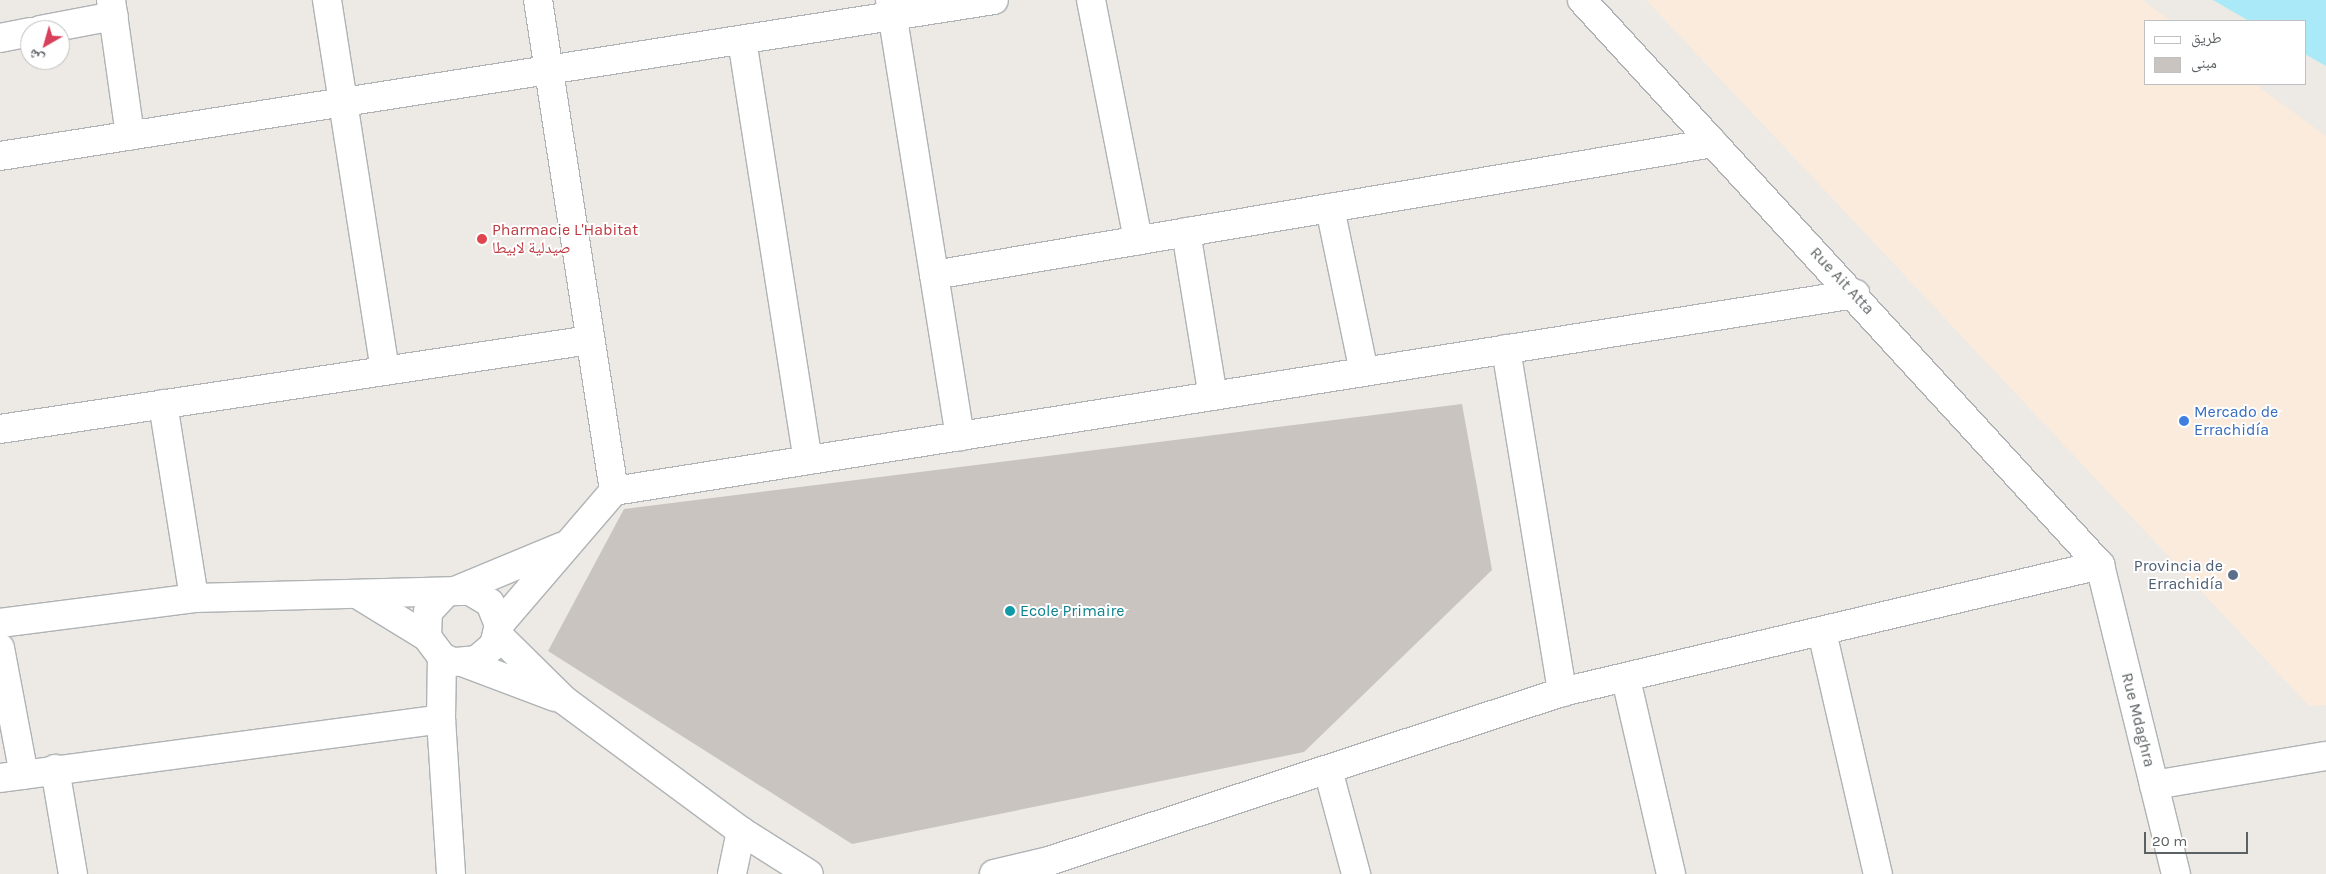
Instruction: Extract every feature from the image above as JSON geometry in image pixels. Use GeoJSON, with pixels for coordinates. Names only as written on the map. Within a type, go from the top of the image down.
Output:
{"type":"FeatureCollection","features":[{"type":"Feature","properties":{"kind":"street"},"geometry":{"type":"LineString","coordinates":[[327,0],[385,370]]}},
{"type":"Feature","properties":{"kind":"street"},"geometry":{"type":"LineString","coordinates":[[538,0],[614,491]]}},
{"type":"Feature","properties":{"kind":"street"},"geometry":{"type":"LineString","coordinates":[[0,156],[742,40],[891,8],[994,0]]}},
{"type":"Feature","properties":{"kind":"street"},"geometry":{"type":"LineString","coordinates":[[1091,0],[1138,240]]}},
{"type":"Feature","properties":{"kind":"street","name":"Rue Ait Atta"},"geometry":{"type":"LineString","coordinates":[[1582,0],[1855,294],[2100,565]]}},
{"type":"Feature","properties":{"kind":"street"},"geometry":{"type":"LineString","coordinates":[[70,21],[112,8],[130,136]]}},
{"type":"Feature","properties":{"kind":"street"},"geometry":{"type":"LineString","coordinates":[[891,8],[960,436]]}},
{"type":"Feature","properties":{"kind":"street"},"geometry":{"type":"LineString","coordinates":[[0,38],[20,34]]}},
{"type":"Feature","properties":{"kind":"street"},"geometry":{"type":"LineString","coordinates":[[742,40],[808,460]]}},
{"type":"Feature","properties":{"kind":"street"},"geometry":{"type":"LineString","coordinates":[[934,275],[1713,143]]}},
{"type":"Feature","properties":{"kind":"street"},"geometry":{"type":"LineString","coordinates":[[1330,208],[1364,372]]}},
{"type":"Feature","properties":{"kind":"street"},"geometry":{"type":"LineString","coordinates":[[1186,232],[1213,396]]}},
{"type":"Feature","properties":{"kind":"street"},"geometry":{"type":"LineString","coordinates":[[445,653],[486,654],[498,630],[564,545],[614,491],[1855,294]]}},
{"type":"Feature","properties":{"kind":"street"},"geometry":{"type":"LineString","coordinates":[[0,429],[590,340]]}},
{"type":"Feature","properties":{"kind":"street"},"geometry":{"type":"LineString","coordinates":[[1506,349],[1562,692]]}},
{"type":"Feature","properties":{"kind":"street"},"geometry":{"type":"LineString","coordinates":[[163,404],[194,598]]}},
{"type":"Feature","properties":{"kind":"street"},"geometry":{"type":"LineString","coordinates":[[451,874],[441,719],[445,653],[428,612],[451,592],[564,545]]}},
{"type":"Feature","properties":{"kind":"street"},"geometry":{"type":"LineString","coordinates":[[994,874],[1019,871],[1562,692],[1626,679],[2100,565]]}},
{"type":"Feature","properties":{"kind":"street","name":"Rue Mdaghra"},"geometry":{"type":"LineString","coordinates":[[2100,565],[2176,874]]}},
{"type":"Feature","properties":{"kind":"street"},"geometry":{"type":"LineString","coordinates":[[0,623],[194,598],[360,596],[451,592],[486,599],[498,630],[564,700],[740,831],[809,874]]}},
{"type":"Feature","properties":{"kind":"street"},"geometry":{"type":"LineString","coordinates":[[360,596],[445,653],[564,700]]}},
{"type":"Feature","properties":{"kind":"street"},"geometry":{"type":"LineString","coordinates":[[1822,632],[1878,874]]}},
{"type":"Feature","properties":{"kind":"street"},"geometry":{"type":"LineString","coordinates":[[0,648],[12,776],[441,719]]}},
{"type":"Feature","properties":{"kind":"street"},"geometry":{"type":"LineString","coordinates":[[1626,679],[1671,874]]}},
{"type":"Feature","properties":{"kind":"street"},"geometry":{"type":"LineString","coordinates":[[2154,785],[2326,756]]}},
{"type":"Feature","properties":{"kind":"street"},"geometry":{"type":"LineString","coordinates":[[55,769],[73,874]]}},
{"type":"Feature","properties":{"kind":"street"},"geometry":{"type":"LineString","coordinates":[[1328,770],[1356,874]]}},
{"type":"Feature","properties":{"kind":"street"},"geometry":{"type":"LineString","coordinates":[[732,874],[740,831]]}},
{"type":"Feature","properties":{"kind":"shaded area","name":"Mercado de Errachidía"},"geometry":{"type":"Polygon","coordinates":[[[1646,0],[2143,0],[2170,20],[2144,20],[2144,85],[2256,85],[2326,136],[2326,705],[2309,706],[1646,0]]]}},
{"type":"Feature","properties":{"kind":"water"},"geometry":{"type":"Polygon","coordinates":[[[2213,0],[2326,0],[2326,66],[2306,55],[2306,20],[2247,20],[2213,0]]]}},
{"type":"Feature","properties":{"kind":"building","name":"Ecole Primaire"},"geometry":{"type":"Polygon","coordinates":[[[1462,404],[1492,570],[1304,752],[852,844],[548,651],[624,509],[1462,404]]]}},
{"type":"Feature","properties":{"kind":"place","name":"Pharmacie L'Habitat صيدلية لابيطا"},"geometry":{"type":"Point","coordinates":[482,239]}},
{"type":"Feature","properties":{"kind":"place","name":"Mercado de Errachidía"},"geometry":{"type":"Point","coordinates":[2184,421]}},
{"type":"Feature","properties":{"kind":"place","name":"Provincia de Errachidía"},"geometry":{"type":"Point","coordinates":[2233,575]}},
{"type":"Feature","properties":{"kind":"place","name":"Ecole Primaire"},"geometry":{"type":"Point","coordinates":[1010,611]}}]}
